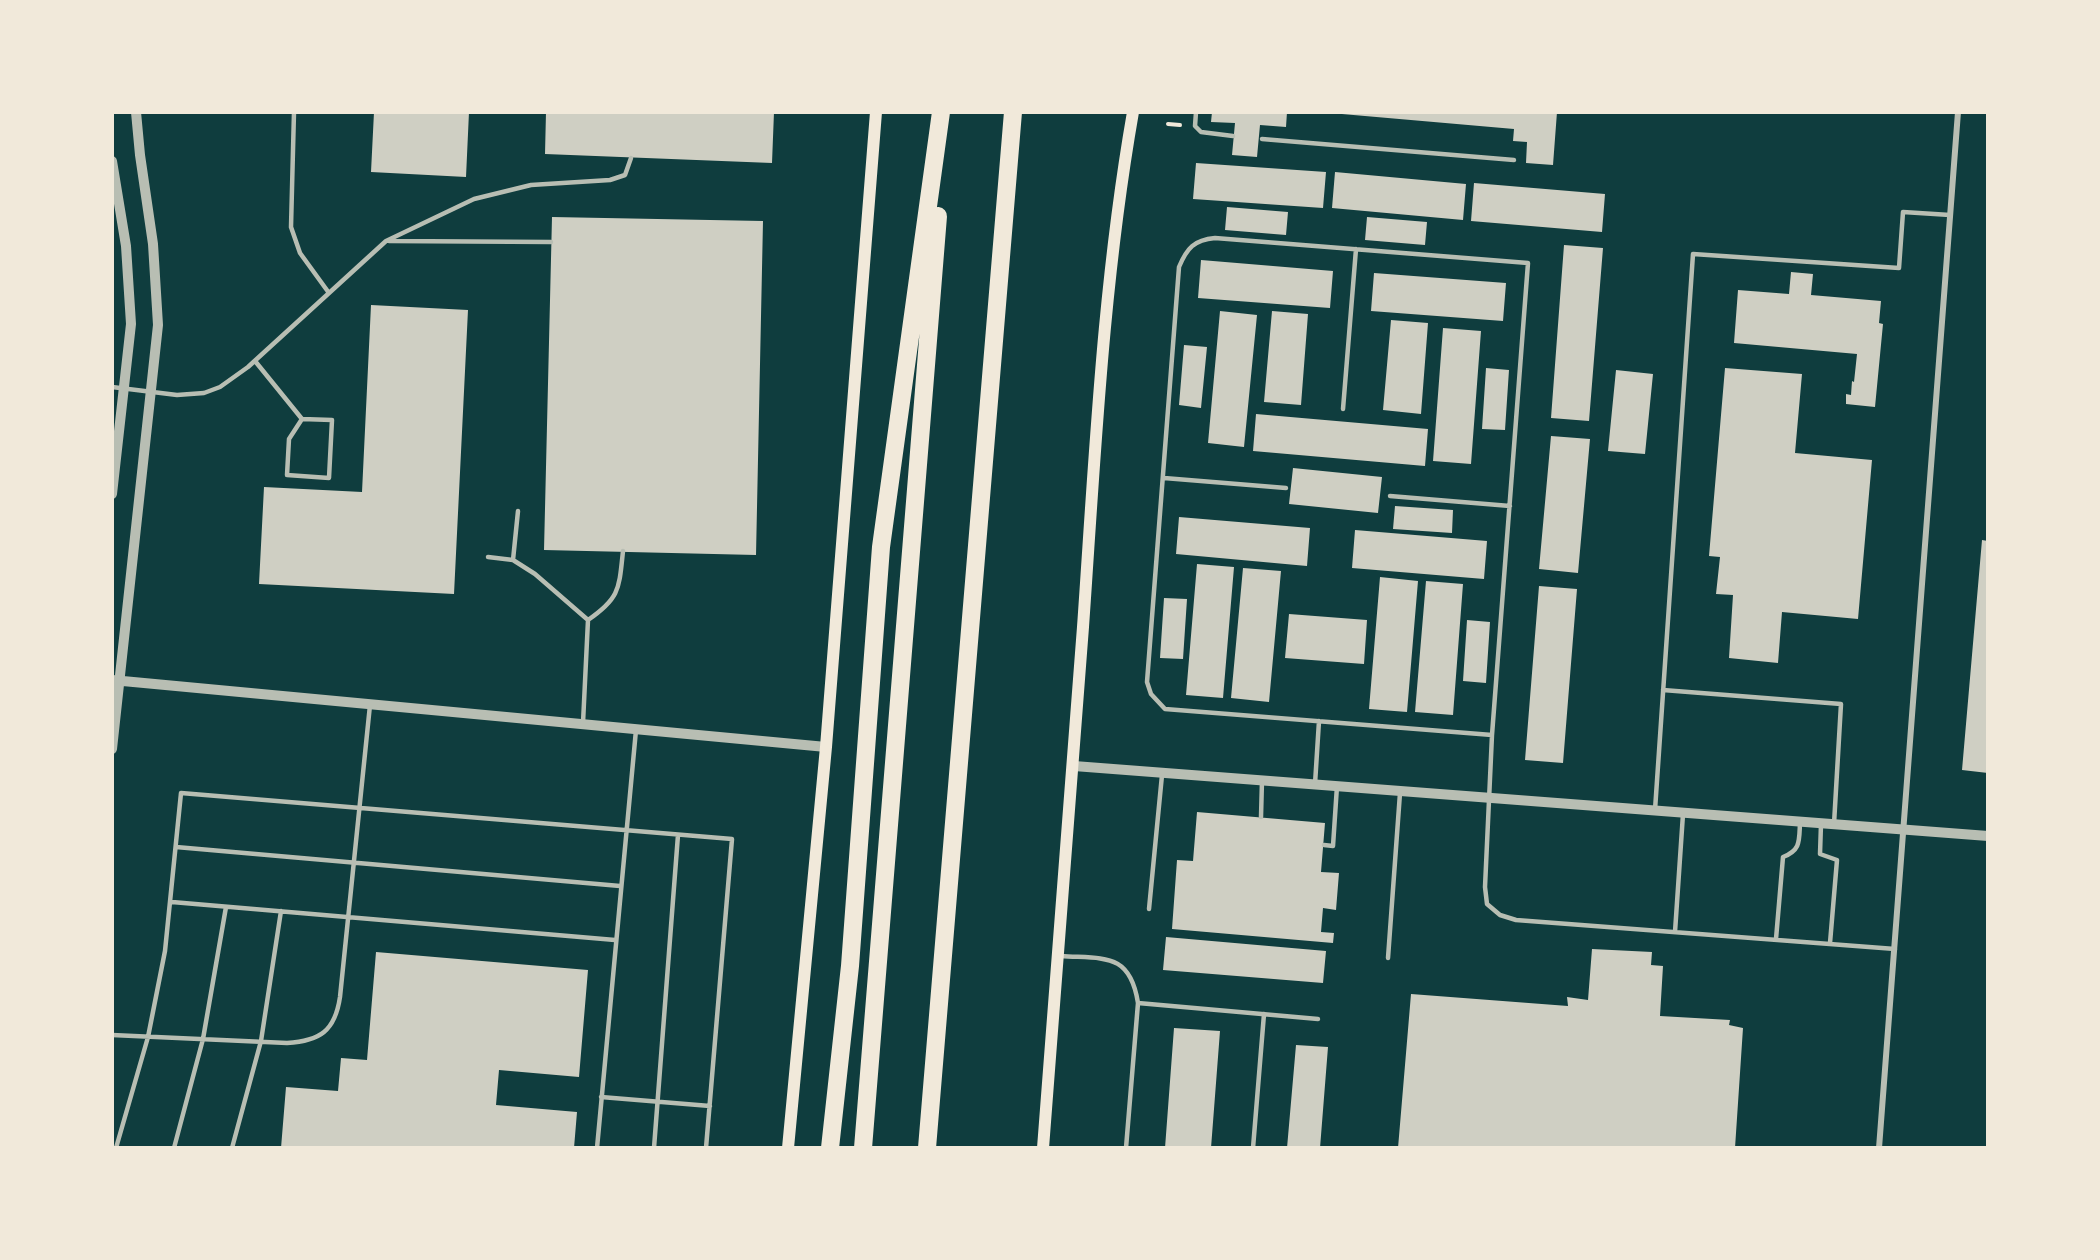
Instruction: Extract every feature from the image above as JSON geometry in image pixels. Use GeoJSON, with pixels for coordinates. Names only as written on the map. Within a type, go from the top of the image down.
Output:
{"type":"FeatureCollection","features":[{"type":"Feature","properties":{"kind":"highway"},"geometry":{"type":"LineString","coordinates":[[830,1148],[850,966],[881,547],[941,112]]}},
{"type":"Feature","properties":{"kind":"highway"},"geometry":{"type":"LineString","coordinates":[[863,1148],[946,112]]}},
{"type":"Feature","properties":{"kind":"highway"},"geometry":{"type":"LineString","coordinates":[[927,1148],[1013,112]]}},
{"type":"Feature","properties":{"kind":"main road"},"geometry":{"type":"LineString","coordinates":[[788,1148],[826,747],[876,112]]}},
{"type":"Feature","properties":{"kind":"main road"},"geometry":{"type":"LineString","coordinates":[[1043,1148],[1074,766],[1102,352],[1116,220],[1133,112]]}},
{"type":"Feature","properties":{"kind":"street"},"geometry":{"type":"LineString","coordinates":[[112,749],[117,680],[151,391],[157,313],[153,244],[136,112]]}},
{"type":"Feature","properties":{"kind":"street"},"geometry":{"type":"LineString","coordinates":[[1880,1148],[1958,112]]}},
{"type":"Feature","properties":{"kind":"street"},"geometry":{"type":"LineString","coordinates":[[112,160],[126,246],[130,324],[118,388],[112,494]]}},
{"type":"Feature","properties":{"kind":"street"},"geometry":{"type":"LineString","coordinates":[[117,680],[826,747]]}},
{"type":"Feature","properties":{"kind":"street"},"geometry":{"type":"LineString","coordinates":[[1074,766],[1988,836]]}},
{"type":"Feature","properties":{"kind":"lane"},"geometry":{"type":"LineString","coordinates":[[294,112],[291,228],[300,253],[329,293]]}},
{"type":"Feature","properties":{"kind":"lane"},"geometry":{"type":"LineString","coordinates":[[1196,112],[1195,126],[1201,132],[1233,136]]}},
{"type":"Feature","properties":{"kind":"lane"},"geometry":{"type":"LineString","coordinates":[[1262,138],[1514,160]]}},
{"type":"Feature","properties":{"kind":"lane"},"geometry":{"type":"LineString","coordinates":[[118,388],[177,395],[204,393],[220,387],[255,361],[386,241],[474,199],[531,185],[610,180],[625,175],[631,158]]}},
{"type":"Feature","properties":{"kind":"lane"},"geometry":{"type":"LineString","coordinates":[[1654,810],[1693,254],[1899,268],[1903,212],[1950,215]]}},
{"type":"Feature","properties":{"kind":"lane"},"geometry":{"type":"LineString","coordinates":[[1492,735],[1166,709],[1151,694],[1147,681],[1179,267],[1191,245],[1202,239],[1215,238],[1528,263],[1510,506],[1492,735],[1487,797],[1490,822],[1485,887],[1487,904],[1500,915],[1516,920],[1895,948]]}},
{"type":"Feature","properties":{"kind":"lane"},"geometry":{"type":"LineString","coordinates":[[386,241],[551,242]]}},
{"type":"Feature","properties":{"kind":"lane"},"geometry":{"type":"LineString","coordinates":[[1343,409],[1356,249]]}},
{"type":"Feature","properties":{"kind":"lane"},"geometry":{"type":"LineString","coordinates":[[255,361],[302,419],[332,420],[329,478],[287,475],[290,439],[302,419]]}},
{"type":"Feature","properties":{"kind":"lane"},"geometry":{"type":"LineString","coordinates":[[1164,478],[1286,488]]}},
{"type":"Feature","properties":{"kind":"lane"},"geometry":{"type":"LineString","coordinates":[[1390,496],[1510,506]]}},
{"type":"Feature","properties":{"kind":"lane"},"geometry":{"type":"LineString","coordinates":[[513,560],[518,511]]}},
{"type":"Feature","properties":{"kind":"lane"},"geometry":{"type":"LineString","coordinates":[[588,620],[609,606],[620,587],[623,551]]}},
{"type":"Feature","properties":{"kind":"lane"},"geometry":{"type":"LineString","coordinates":[[488,557],[513,560],[535,574],[588,620]]}},
{"type":"Feature","properties":{"kind":"lane"},"geometry":{"type":"LineString","coordinates":[[583,725],[588,620]]}},
{"type":"Feature","properties":{"kind":"lane"},"geometry":{"type":"LineString","coordinates":[[1663,690],[1841,704],[1833,824]]}},
{"type":"Feature","properties":{"kind":"lane"},"geometry":{"type":"LineString","coordinates":[[112,1035],[308,1042],[330,1027],[338,1014],[370,705]]}},
{"type":"Feature","properties":{"kind":"lane"},"geometry":{"type":"LineString","coordinates":[[1315,784],[1319,721]]}},
{"type":"Feature","properties":{"kind":"lane"},"geometry":{"type":"LineString","coordinates":[[597,1148],[636,730]]}},
{"type":"Feature","properties":{"kind":"lane"},"geometry":{"type":"LineString","coordinates":[[1149,909],[1162,772]]}},
{"type":"Feature","properties":{"kind":"lane"},"geometry":{"type":"LineString","coordinates":[[1261,817],[1262,780]]}},
{"type":"Feature","properties":{"kind":"lane"},"geometry":{"type":"LineString","coordinates":[[1324,845],[1333,846],[1338,786]]}},
{"type":"Feature","properties":{"kind":"lane"},"geometry":{"type":"LineString","coordinates":[[1388,958],[1400,791]]}},
{"type":"Feature","properties":{"kind":"lane"},"geometry":{"type":"LineString","coordinates":[[117,1148],[148,1037],[172,902],[181,793],[732,839],[706,1148]]}},
{"type":"Feature","properties":{"kind":"lane"},"geometry":{"type":"LineString","coordinates":[[1675,932],[1683,812]]}},
{"type":"Feature","properties":{"kind":"lane"},"geometry":{"type":"LineString","coordinates":[[1776,939],[1783,857],[1795,852],[1799,846],[1800,821]]}},
{"type":"Feature","properties":{"kind":"lane"},"geometry":{"type":"LineString","coordinates":[[1821,823],[1820,854],[1837,860],[1830,944]]}},
{"type":"Feature","properties":{"kind":"lane"},"geometry":{"type":"LineString","coordinates":[[654,1148],[678,835]]}},
{"type":"Feature","properties":{"kind":"lane"},"geometry":{"type":"LineString","coordinates":[[176,847],[620,886]]}},
{"type":"Feature","properties":{"kind":"lane"},"geometry":{"type":"LineString","coordinates":[[172,902],[615,940]]}},
{"type":"Feature","properties":{"kind":"lane"},"geometry":{"type":"LineString","coordinates":[[174,1148],[203,1039],[226,907]]}},
{"type":"Feature","properties":{"kind":"lane"},"geometry":{"type":"LineString","coordinates":[[232,1148],[261,1041],[281,912]]}},
{"type":"Feature","properties":{"kind":"lane"},"geometry":{"type":"LineString","coordinates":[[1058,955],[1110,959],[1128,969],[1135,983],[1138,1003],[1126,1148]]}},
{"type":"Feature","properties":{"kind":"lane"},"geometry":{"type":"LineString","coordinates":[[1138,1003],[1318,1019]]}},
{"type":"Feature","properties":{"kind":"lane"},"geometry":{"type":"LineString","coordinates":[[1253,1148],[1264,1014]]}},
{"type":"Feature","properties":{"kind":"lane"},"geometry":{"type":"LineString","coordinates":[[601,1097],[710,1106]]}},
{"type":"Feature","properties":{"kind":"path"},"geometry":{"type":"LineString","coordinates":[[1168,124],[1180,125]]}},
{"type":"Feature","properties":{"kind":"building"},"geometry":{"type":"Polygon","coordinates":[[[374,112],[469,112],[466,177],[371,172],[374,112]]]}},
{"type":"Feature","properties":{"kind":"building"},"geometry":{"type":"Polygon","coordinates":[[[546,112],[774,112],[772,163],[545,154],[546,112]]]}},
{"type":"Feature","properties":{"kind":"building"},"geometry":{"type":"Polygon","coordinates":[[[1212,112],[1287,112],[1286,127],[1260,125],[1257,157],[1232,155],[1235,123],[1211,122],[1212,112]]]}},
{"type":"Feature","properties":{"kind":"building"},"geometry":{"type":"Polygon","coordinates":[[[1319,112],[1557,112],[1553,165],[1526,163],[1527,142],[1513,141],[1514,129],[1319,112]]]}},
{"type":"Feature","properties":{"kind":"building"},"geometry":{"type":"Polygon","coordinates":[[[1196,163],[1326,172],[1323,208],[1193,199],[1196,163]]]}},
{"type":"Feature","properties":{"kind":"building"},"geometry":{"type":"Polygon","coordinates":[[[1335,172],[1466,184],[1463,220],[1332,208],[1335,172]]]}},
{"type":"Feature","properties":{"kind":"building"},"geometry":{"type":"Polygon","coordinates":[[[1474,183],[1605,194],[1602,232],[1471,221],[1474,183]]]}},
{"type":"Feature","properties":{"kind":"building"},"geometry":{"type":"Polygon","coordinates":[[[1227,207],[1288,212],[1286,235],[1225,230],[1227,207]]]}},
{"type":"Feature","properties":{"kind":"building"},"geometry":{"type":"Polygon","coordinates":[[[552,217],[763,221],[756,555],[544,550],[552,217]]]}},
{"type":"Feature","properties":{"kind":"building"},"geometry":{"type":"Polygon","coordinates":[[[1367,217],[1427,222],[1425,245],[1365,240],[1367,217]]]}},
{"type":"Feature","properties":{"kind":"building"},"geometry":{"type":"Polygon","coordinates":[[[1564,245],[1603,248],[1589,421],[1551,418],[1564,245]]]}},
{"type":"Feature","properties":{"kind":"building"},"geometry":{"type":"Polygon","coordinates":[[[1201,260],[1333,271],[1330,308],[1198,298],[1201,260]]]}},
{"type":"Feature","properties":{"kind":"building"},"geometry":{"type":"Polygon","coordinates":[[[1791,272],[1813,274],[1811,295],[1881,301],[1879,323],[1883,324],[1875,407],[1846,404],[1846,394],[1851,395],[1852,381],[1854,382],[1857,354],[1734,343],[1738,290],[1789,294],[1791,272]]]}},
{"type":"Feature","properties":{"kind":"building"},"geometry":{"type":"Polygon","coordinates":[[[1374,273],[1506,283],[1503,321],[1371,311],[1374,273]]]}},
{"type":"Feature","properties":{"kind":"building"},"geometry":{"type":"Polygon","coordinates":[[[371,305],[468,310],[454,594],[259,584],[264,487],[362,492],[371,305]]]}},
{"type":"Feature","properties":{"kind":"building"},"geometry":{"type":"Polygon","coordinates":[[[1220,311],[1257,315],[1244,447],[1208,443],[1220,311]]]}},
{"type":"Feature","properties":{"kind":"building"},"geometry":{"type":"Polygon","coordinates":[[[1272,311],[1308,314],[1301,405],[1264,402],[1272,311]]]}},
{"type":"Feature","properties":{"kind":"building"},"geometry":{"type":"Polygon","coordinates":[[[1391,320],[1428,323],[1421,414],[1383,410],[1391,320]]]}},
{"type":"Feature","properties":{"kind":"building"},"geometry":{"type":"Polygon","coordinates":[[[1443,328],[1481,331],[1471,464],[1433,461],[1443,328]]]}},
{"type":"Feature","properties":{"kind":"building"},"geometry":{"type":"Polygon","coordinates":[[[1184,345],[1207,347],[1201,408],[1179,405],[1184,345]]]}},
{"type":"Feature","properties":{"kind":"building"},"geometry":{"type":"Polygon","coordinates":[[[1486,368],[1509,370],[1505,430],[1482,429],[1486,368]]]}},
{"type":"Feature","properties":{"kind":"building"},"geometry":{"type":"Polygon","coordinates":[[[1725,368],[1802,374],[1795,453],[1872,460],[1858,619],[1782,612],[1778,663],[1729,658],[1733,595],[1716,594],[1720,557],[1709,556],[1725,368]]]}},
{"type":"Feature","properties":{"kind":"building"},"geometry":{"type":"Polygon","coordinates":[[[1616,370],[1653,374],[1645,454],[1608,451],[1616,370]]]}},
{"type":"Feature","properties":{"kind":"building"},"geometry":{"type":"Polygon","coordinates":[[[1256,414],[1428,429],[1425,466],[1253,451],[1256,414]]]}},
{"type":"Feature","properties":{"kind":"building"},"geometry":{"type":"Polygon","coordinates":[[[1551,436],[1590,439],[1578,573],[1539,569],[1551,436]]]}},
{"type":"Feature","properties":{"kind":"building"},"geometry":{"type":"Polygon","coordinates":[[[1293,468],[1382,477],[1378,513],[1289,504],[1293,468]]]}},
{"type":"Feature","properties":{"kind":"building"},"geometry":{"type":"Polygon","coordinates":[[[1395,506],[1453,510],[1452,533],[1393,529],[1395,506]]]}},
{"type":"Feature","properties":{"kind":"building"},"geometry":{"type":"Polygon","coordinates":[[[1179,517],[1310,528],[1307,566],[1176,554],[1179,517]]]}},
{"type":"Feature","properties":{"kind":"building"},"geometry":{"type":"Polygon","coordinates":[[[1355,530],[1487,541],[1484,579],[1352,568],[1355,530]]]}},
{"type":"Feature","properties":{"kind":"building"},"geometry":{"type":"Polygon","coordinates":[[[1982,540],[1988,541],[1988,773],[1962,770],[1982,540]]]}},
{"type":"Feature","properties":{"kind":"building"},"geometry":{"type":"Polygon","coordinates":[[[1197,564],[1234,567],[1223,698],[1186,695],[1197,564]]]}},
{"type":"Feature","properties":{"kind":"building"},"geometry":{"type":"Polygon","coordinates":[[[1243,568],[1281,571],[1269,702],[1231,698],[1243,568]]]}},
{"type":"Feature","properties":{"kind":"building"},"geometry":{"type":"Polygon","coordinates":[[[1380,577],[1418,581],[1407,712],[1369,709],[1380,577]]]}},
{"type":"Feature","properties":{"kind":"building"},"geometry":{"type":"Polygon","coordinates":[[[1426,581],[1463,584],[1453,715],[1415,712],[1426,581]]]}},
{"type":"Feature","properties":{"kind":"building"},"geometry":{"type":"Polygon","coordinates":[[[1539,586],[1577,589],[1563,763],[1525,760],[1539,586]]]}},
{"type":"Feature","properties":{"kind":"building"},"geometry":{"type":"Polygon","coordinates":[[[1164,598],[1187,599],[1183,659],[1160,658],[1164,598]]]}},
{"type":"Feature","properties":{"kind":"building"},"geometry":{"type":"Polygon","coordinates":[[[1289,614],[1367,620],[1364,664],[1285,658],[1289,614]]]}},
{"type":"Feature","properties":{"kind":"building"},"geometry":{"type":"Polygon","coordinates":[[[1467,620],[1490,622],[1486,683],[1463,681],[1467,620]]]}},
{"type":"Feature","properties":{"kind":"building"},"geometry":{"type":"Polygon","coordinates":[[[1197,812],[1325,823],[1321,872],[1339,873],[1336,910],[1323,908],[1321,932],[1334,933],[1333,943],[1172,929],[1177,860],[1193,861],[1197,812]]]}},
{"type":"Feature","properties":{"kind":"building"},"geometry":{"type":"Polygon","coordinates":[[[1166,937],[1326,951],[1323,983],[1163,970],[1166,937]]]}},
{"type":"Feature","properties":{"kind":"building"},"geometry":{"type":"Polygon","coordinates":[[[1592,949],[1652,952],[1651,965],[1663,966],[1660,1016],[1730,1020],[1729,1025],[1743,1028],[1735,1148],[1398,1148],[1411,994],[1568,1006],[1567,997],[1588,1000],[1592,949]]]}},
{"type":"Feature","properties":{"kind":"building"},"geometry":{"type":"Polygon","coordinates":[[[376,952],[588,970],[579,1077],[499,1070],[496,1105],[577,1112],[574,1148],[281,1148],[286,1087],[338,1091],[341,1058],[367,1060],[376,952]]]}},
{"type":"Feature","properties":{"kind":"building"},"geometry":{"type":"Polygon","coordinates":[[[1174,1028],[1220,1031],[1211,1148],[1165,1148],[1174,1028]]]}},
{"type":"Feature","properties":{"kind":"building"},"geometry":{"type":"Polygon","coordinates":[[[1296,1045],[1328,1047],[1320,1148],[1287,1148],[1296,1045]]]}}]}
